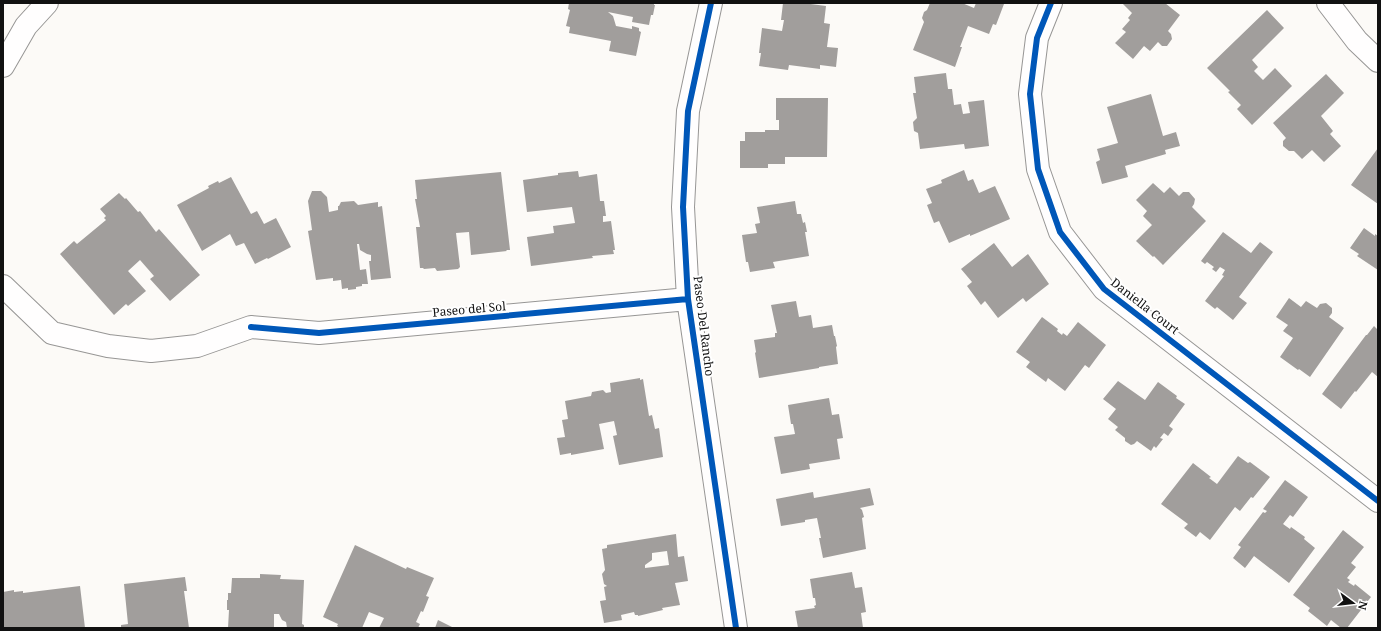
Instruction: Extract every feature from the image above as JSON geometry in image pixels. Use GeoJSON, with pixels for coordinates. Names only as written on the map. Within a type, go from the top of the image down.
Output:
{"type":"FeatureCollection","features":[{"type":"Feature","properties":{"kind":"street"},"geometry":{"type":"LineString","coordinates":[[3,66],[26,26],[47,3]]}},
{"type":"Feature","properties":{"kind":"street","name":"Paseo Del Rancho"},"geometry":{"type":"LineString","coordinates":[[711,3],[688,111],[683,207],[688,299],[736,628]]}},
{"type":"Feature","properties":{"kind":"street","name":"Daniella Court"},"geometry":{"type":"LineString","coordinates":[[1051,3],[1037,38],[1030,94],[1038,169],[1060,232],[1104,289],[1378,501]]}},
{"type":"Feature","properties":{"kind":"street"},"geometry":{"type":"LineString","coordinates":[[1328,3],[1357,41],[1378,61]]}},
{"type":"Feature","properties":{"kind":"street","name":"Paseo del Sol"},"geometry":{"type":"LineString","coordinates":[[3,286],[52,333],[108,346],[151,351],[197,346],[251,327],[320,334],[688,299]]}},
{"type":"Feature","properties":{"kind":"building"},"geometry":{"type":"Polygon","coordinates":[[[569,3],[654,3],[655,5],[649,25],[632,22],[633,17],[608,12],[613,16],[616,26],[632,29],[632,26],[639,28],[639,31],[641,32],[636,56],[609,51],[611,41],[569,33],[570,27],[566,26],[570,10],[568,9],[569,3]]]}},
{"type":"Feature","properties":{"kind":"building"},"geometry":{"type":"Polygon","coordinates":[[[783,3],[803,3],[826,6],[824,23],[830,24],[827,47],[838,48],[836,67],[820,65],[820,69],[789,65],[788,70],[759,66],[762,28],[782,31],[784,20],[781,20],[783,3]]]}},
{"type":"Feature","properties":{"kind":"building"},"geometry":{"type":"Polygon","coordinates":[[[930,3],[962,3],[974,8],[976,3],[1004,4],[996,25],[993,24],[989,34],[968,26],[960,47],[962,47],[955,67],[913,50],[924,22],[922,18],[924,12],[927,10],[930,3]]]}},
{"type":"Feature","properties":{"kind":"building"},"geometry":{"type":"Polygon","coordinates":[[[1122,3],[1165,3],[1180,15],[1168,31],[1171,34],[1172,39],[1167,46],[1162,46],[1158,42],[1150,51],[1144,46],[1133,59],[1115,43],[1126,32],[1122,29],[1130,20],[1128,18],[1132,13],[1122,3]]]}},
{"type":"Feature","properties":{"kind":"building"},"geometry":{"type":"Polygon","coordinates":[[[1267,10],[1284,28],[1252,60],[1258,67],[1254,71],[1263,80],[1275,68],[1292,86],[1252,125],[1237,109],[1241,105],[1228,92],[1230,91],[1207,68],[1267,10]]]}},
{"type":"Feature","properties":{"kind":"building"},"geometry":{"type":"Polygon","coordinates":[[[946,73],[948,89],[952,89],[954,105],[961,104],[963,114],[970,113],[968,102],[984,100],[989,146],[965,149],[964,144],[920,149],[918,133],[914,131],[913,122],[917,118],[913,93],[916,93],[914,77],[946,73]]]}},
{"type":"Feature","properties":{"kind":"building"},"geometry":{"type":"Polygon","coordinates":[[[1326,74],[1344,93],[1321,116],[1333,131],[1330,134],[1341,146],[1324,162],[1312,150],[1302,159],[1294,151],[1289,151],[1283,146],[1283,141],[1286,138],[1273,123],[1326,74]]]}},
{"type":"Feature","properties":{"kind":"building"},"geometry":{"type":"Polygon","coordinates":[[[1151,94],[1163,136],[1176,132],[1180,146],[1165,150],[1166,154],[1125,166],[1128,177],[1102,184],[1096,162],[1100,160],[1097,149],[1118,143],[1107,107],[1151,94]]]}},
{"type":"Feature","properties":{"kind":"building"},"geometry":{"type":"Polygon","coordinates":[[[776,98],[828,98],[827,157],[785,157],[785,164],[768,164],[768,168],[740,168],[740,141],[745,141],[745,132],[779,130],[779,120],[776,120],[776,98]]]}},
{"type":"Feature","properties":{"kind":"building"},"geometry":{"type":"Polygon","coordinates":[[[1378,148],[1378,204],[1351,185],[1378,148]]]}},
{"type":"Feature","properties":{"kind":"building"},"geometry":{"type":"Polygon","coordinates":[[[964,170],[968,181],[973,179],[979,193],[995,186],[1010,219],[949,243],[939,221],[934,223],[927,205],[932,203],[926,189],[942,183],[941,180],[964,170]]]}},
{"type":"Feature","properties":{"kind":"building"},"geometry":{"type":"Polygon","coordinates":[[[578,171],[579,177],[597,174],[600,201],[604,201],[606,216],[603,216],[603,222],[611,221],[615,250],[613,250],[614,254],[531,266],[527,237],[554,233],[553,226],[575,223],[572,207],[527,212],[523,180],[558,175],[558,173],[578,171]]]}},
{"type":"Feature","properties":{"kind":"building"},"geometry":{"type":"Polygon","coordinates":[[[501,172],[510,250],[471,255],[469,232],[456,233],[460,267],[458,269],[437,271],[435,268],[420,268],[416,227],[420,227],[415,199],[417,199],[415,180],[501,172]]]}},
{"type":"Feature","properties":{"kind":"building"},"geometry":{"type":"Polygon","coordinates":[[[231,177],[251,214],[257,211],[264,224],[276,218],[291,247],[255,264],[244,243],[236,246],[230,234],[202,251],[177,205],[209,188],[208,186],[218,181],[219,183],[231,177]]]}},
{"type":"Feature","properties":{"kind":"building"},"geometry":{"type":"Polygon","coordinates":[[[1153,183],[1164,193],[1170,187],[1179,196],[1183,192],[1189,192],[1195,199],[1192,207],[1206,221],[1163,265],[1136,241],[1152,225],[1143,216],[1147,211],[1136,200],[1153,183]]]}},
{"type":"Feature","properties":{"kind":"building"},"geometry":{"type":"Polygon","coordinates":[[[312,191],[321,191],[327,197],[329,212],[338,210],[338,206],[341,202],[354,201],[358,205],[378,202],[378,207],[382,206],[391,278],[371,280],[369,261],[371,261],[371,255],[360,250],[359,244],[357,244],[360,270],[366,269],[368,284],[362,284],[362,286],[356,287],[356,289],[348,290],[348,288],[342,289],[341,280],[333,281],[333,278],[316,280],[308,231],[312,230],[308,201],[312,191]]]}},
{"type":"Feature","properties":{"kind":"building"},"geometry":{"type":"Polygon","coordinates":[[[119,193],[125,199],[126,198],[138,212],[140,211],[156,232],[159,229],[200,275],[170,301],[150,279],[154,276],[140,260],[128,271],[146,291],[128,306],[126,304],[114,315],[60,254],[74,241],[77,244],[106,220],[104,218],[106,216],[100,209],[119,193]]]}},
{"type":"Feature","properties":{"kind":"building"},"geometry":{"type":"Polygon","coordinates":[[[795,201],[797,214],[801,214],[803,223],[805,222],[809,256],[773,262],[775,268],[750,272],[748,262],[746,262],[742,235],[757,233],[755,224],[760,223],[757,207],[795,201]]]}},
{"type":"Feature","properties":{"kind":"building"},"geometry":{"type":"Polygon","coordinates":[[[1364,228],[1375,236],[1375,234],[1378,236],[1378,270],[1357,256],[1359,254],[1350,248],[1364,228]]]}},
{"type":"Feature","properties":{"kind":"building"},"geometry":{"type":"Polygon","coordinates":[[[1223,232],[1251,253],[1260,242],[1273,252],[1239,297],[1247,303],[1233,320],[1217,307],[1215,309],[1205,301],[1224,276],[1222,275],[1225,270],[1220,267],[1216,272],[1212,269],[1214,267],[1207,262],[1205,264],[1201,261],[1223,232]]]}},
{"type":"Feature","properties":{"kind":"building"},"geometry":{"type":"Polygon","coordinates":[[[994,243],[1012,267],[1028,254],[1049,284],[1026,302],[1023,298],[998,318],[985,301],[981,305],[967,286],[972,282],[961,269],[994,243]]]}},
{"type":"Feature","properties":{"kind":"building"},"geometry":{"type":"Polygon","coordinates":[[[1289,298],[1301,307],[1306,301],[1317,308],[1320,304],[1326,303],[1332,308],[1332,313],[1329,317],[1344,328],[1310,377],[1280,357],[1293,338],[1283,331],[1288,325],[1276,317],[1289,298]]]}},
{"type":"Feature","properties":{"kind":"building"},"geometry":{"type":"Polygon","coordinates":[[[796,301],[799,317],[811,315],[813,328],[832,325],[837,346],[838,364],[759,378],[754,340],[775,337],[775,333],[777,333],[771,305],[796,301]]]}},
{"type":"Feature","properties":{"kind":"building"},"geometry":{"type":"Polygon","coordinates":[[[1042,317],[1058,329],[1057,331],[1062,335],[1063,333],[1067,336],[1078,322],[1106,345],[1089,368],[1085,365],[1065,391],[1048,378],[1046,382],[1026,367],[1030,362],[1016,352],[1042,317]]]}},
{"type":"Feature","properties":{"kind":"building"},"geometry":{"type":"Polygon","coordinates":[[[1374,326],[1378,330],[1378,377],[1372,372],[1341,409],[1322,394],[1374,326]]]}},
{"type":"Feature","properties":{"kind":"building"},"geometry":{"type":"Polygon","coordinates":[[[640,378],[640,380],[643,379],[649,416],[652,415],[655,429],[659,428],[663,457],[619,465],[613,436],[617,435],[614,421],[599,424],[604,449],[571,455],[571,453],[560,455],[557,438],[565,437],[562,420],[568,419],[565,401],[591,396],[592,392],[603,390],[606,393],[611,392],[610,383],[640,378]]]}},
{"type":"Feature","properties":{"kind":"building"},"geometry":{"type":"Polygon","coordinates":[[[1118,381],[1145,400],[1158,382],[1185,404],[1169,426],[1173,429],[1168,436],[1164,433],[1160,438],[1163,439],[1156,448],[1154,446],[1151,451],[1137,441],[1131,445],[1125,441],[1125,438],[1115,430],[1118,427],[1108,419],[1116,409],[1103,399],[1118,381]]]}},
{"type":"Feature","properties":{"kind":"building"},"geometry":{"type":"Polygon","coordinates":[[[829,398],[832,415],[839,414],[843,438],[837,439],[840,459],[809,464],[810,469],[781,474],[774,437],[795,434],[793,424],[791,424],[788,405],[829,398]]]}},
{"type":"Feature","properties":{"kind":"building"},"geometry":{"type":"Polygon","coordinates":[[[1238,456],[1248,463],[1250,462],[1270,477],[1240,511],[1235,507],[1210,540],[1200,532],[1196,537],[1184,528],[1188,524],[1161,504],[1193,463],[1211,477],[1209,478],[1217,484],[1238,456]]]}},
{"type":"Feature","properties":{"kind":"building"},"geometry":{"type":"Polygon","coordinates":[[[1285,480],[1308,497],[1293,517],[1290,515],[1283,524],[1290,529],[1291,527],[1305,537],[1304,539],[1315,548],[1289,583],[1254,556],[1245,568],[1233,558],[1241,547],[1238,545],[1263,512],[1265,513],[1267,511],[1263,509],[1285,480]]]}},
{"type":"Feature","properties":{"kind":"building"},"geometry":{"type":"Polygon","coordinates":[[[870,488],[874,505],[860,508],[864,517],[862,518],[866,549],[823,558],[817,518],[805,520],[805,522],[781,526],[776,499],[813,492],[814,498],[870,488]]]}},
{"type":"Feature","properties":{"kind":"building"},"geometry":{"type":"Polygon","coordinates":[[[1343,530],[1364,547],[1351,563],[1356,567],[1347,578],[1350,580],[1348,582],[1354,586],[1355,584],[1371,597],[1347,628],[1341,628],[1331,620],[1327,626],[1308,611],[1310,608],[1293,595],[1343,530]]]}},
{"type":"Feature","properties":{"kind":"building"},"geometry":{"type":"Polygon","coordinates":[[[676,534],[678,557],[684,556],[688,581],[675,583],[680,605],[662,608],[663,610],[638,616],[635,615],[634,612],[621,615],[622,620],[604,623],[600,601],[606,600],[604,587],[607,586],[604,584],[602,574],[605,570],[602,549],[607,548],[607,545],[676,534]],[[667,551],[652,553],[652,560],[645,565],[645,568],[669,565],[667,551]]]}},
{"type":"Feature","properties":{"kind":"building"},"geometry":{"type":"Polygon","coordinates":[[[355,545],[406,569],[407,567],[434,578],[426,596],[429,597],[423,612],[421,611],[416,622],[420,624],[418,628],[379,628],[384,618],[369,612],[362,628],[340,628],[337,626],[338,624],[323,617],[355,545]]]}},
{"type":"Feature","properties":{"kind":"building"},"geometry":{"type":"Polygon","coordinates":[[[852,572],[855,588],[862,587],[866,612],[861,613],[863,628],[798,628],[795,611],[815,608],[814,606],[816,605],[815,598],[813,598],[810,579],[852,572]]]}},
{"type":"Feature","properties":{"kind":"building"},"geometry":{"type":"Polygon","coordinates":[[[260,574],[281,575],[280,579],[304,580],[302,624],[304,625],[304,628],[287,628],[286,622],[282,620],[279,614],[274,614],[274,628],[228,628],[229,610],[227,610],[227,600],[228,593],[231,593],[232,578],[260,578],[260,574]]]}},
{"type":"Feature","properties":{"kind":"building"},"geometry":{"type":"Polygon","coordinates":[[[185,577],[187,591],[184,591],[189,628],[121,628],[121,625],[128,624],[124,584],[185,577]]]}},
{"type":"Feature","properties":{"kind":"building"},"geometry":{"type":"Polygon","coordinates":[[[80,586],[85,628],[3,628],[3,592],[14,590],[14,592],[23,591],[23,593],[80,586]]]}},
{"type":"Feature","properties":{"kind":"building"},"geometry":{"type":"Polygon","coordinates":[[[438,620],[454,628],[435,628],[438,620]]]}},
{"type":"Feature","properties":{"kind":"cycle path"},"geometry":{"type":"LineString","coordinates":[[711,3],[688,111],[683,207],[688,299],[736,628]]}},
{"type":"Feature","properties":{"kind":"cycle path"},"geometry":{"type":"LineString","coordinates":[[1051,3],[1037,38],[1030,94],[1038,169],[1060,232],[1104,289],[1378,501]]}},
{"type":"Feature","properties":{"kind":"cycle path"},"geometry":{"type":"LineString","coordinates":[[251,327],[319,333],[688,299]]}}]}
